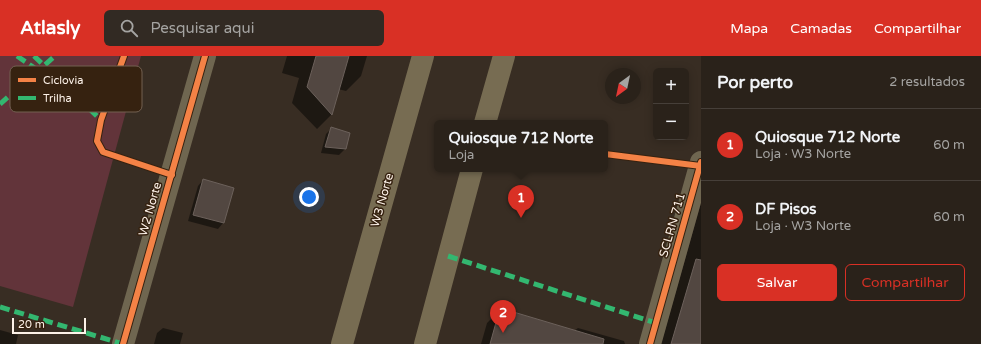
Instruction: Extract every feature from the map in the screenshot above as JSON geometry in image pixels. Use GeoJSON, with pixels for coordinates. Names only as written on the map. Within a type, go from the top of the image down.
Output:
{"type":"FeatureCollection","features":[{"type":"Feature","properties":{"kind":"main road","name":"W3 Norte"},"geometry":{"type":"LineString","coordinates":[[342,344],[423,56]]}},
{"type":"Feature","properties":{"kind":"main road"},"geometry":{"type":"LineString","coordinates":[[486,120],[504,56]]}},
{"type":"Feature","properties":{"kind":"main road"},"geometry":{"type":"LineString","coordinates":[[425,344],[471,172]]}},
{"type":"Feature","properties":{"kind":"street","name":"W2 Norte"},"geometry":{"type":"LineString","coordinates":[[123,344],[205,56]]}},
{"type":"Feature","properties":{"kind":"street","name":"SCLRN 711"},"geometry":{"type":"LineString","coordinates":[[650,344],[701,162]]}},
{"type":"Feature","properties":{"kind":"shaded area"},"geometry":{"type":"Polygon","coordinates":[[[0,56],[141,56],[138,66],[10,66],[10,112],[126,112],[73,307],[0,286],[0,56]]]}},
{"type":"Feature","properties":{"kind":"building"},"geometry":{"type":"Polygon","coordinates":[[[316,56],[349,56],[332,115],[307,87],[316,56]]]}},
{"type":"Feature","properties":{"kind":"building"},"geometry":{"type":"Polygon","coordinates":[[[331,127],[350,133],[346,149],[325,147],[331,127]]]}},
{"type":"Feature","properties":{"kind":"building"},"geometry":{"type":"Polygon","coordinates":[[[203,179],[234,188],[224,223],[193,215],[203,179]]]}},
{"type":"Feature","properties":{"kind":"building"},"geometry":{"type":"Polygon","coordinates":[[[696,259],[701,260],[701,344],[671,344],[696,259]]]}},
{"type":"Feature","properties":{"kind":"building"},"geometry":{"type":"Polygon","coordinates":[[[500,308],[604,339],[603,344],[490,344],[500,308]]]}},
{"type":"Feature","properties":{"kind":"marked path"},"geometry":{"type":"LineString","coordinates":[[17,56],[32,66]]}},
{"type":"Feature","properties":{"kind":"marked path"},"geometry":{"type":"LineString","coordinates":[[34,56],[45,66]]}},
{"type":"Feature","properties":{"kind":"marked path"},"geometry":{"type":"LineString","coordinates":[[44,66],[55,56]]}},
{"type":"Feature","properties":{"kind":"marked path"},"geometry":{"type":"LineString","coordinates":[[0,104],[10,95]]}},
{"type":"Feature","properties":{"kind":"marked path"},"geometry":{"type":"LineString","coordinates":[[93,112],[101,120]]}},
{"type":"Feature","properties":{"kind":"marked path"},"geometry":{"type":"LineString","coordinates":[[448,256],[656,323]]}},
{"type":"Feature","properties":{"kind":"marked path"},"geometry":{"type":"LineString","coordinates":[[0,307],[123,344]]}},
{"type":"Feature","properties":{"kind":"cycle path"},"geometry":{"type":"LineString","coordinates":[[120,66],[124,56]]}},
{"type":"Feature","properties":{"kind":"cycle path"},"geometry":{"type":"LineString","coordinates":[[123,344],[205,56]]}},
{"type":"Feature","properties":{"kind":"cycle path"},"geometry":{"type":"LineString","coordinates":[[104,112],[97,141],[103,152],[172,175]]}},
{"type":"Feature","properties":{"kind":"cycle path"},"geometry":{"type":"LineString","coordinates":[[608,154],[701,166]]}},
{"type":"Feature","properties":{"kind":"cycle path"},"geometry":{"type":"LineString","coordinates":[[650,344],[701,162]]}},
{"type":"Feature","properties":{"kind":"place","name":"Quiosque 712 Norte"},"geometry":{"type":"Point","coordinates":[521,218]}},
{"type":"Feature","properties":{"kind":"place","name":"DF Pisos"},"geometry":{"type":"Point","coordinates":[503,333]}}]}
